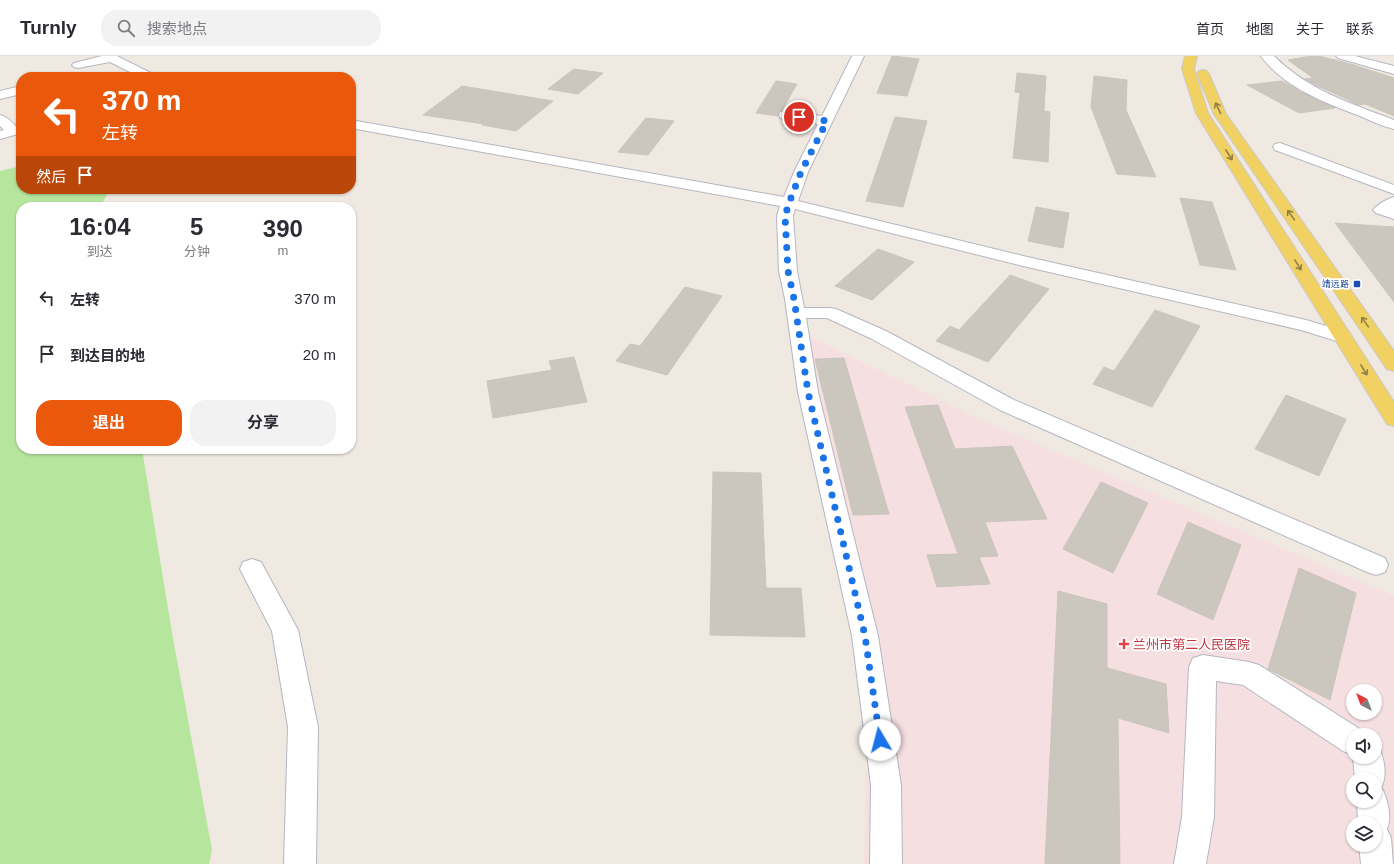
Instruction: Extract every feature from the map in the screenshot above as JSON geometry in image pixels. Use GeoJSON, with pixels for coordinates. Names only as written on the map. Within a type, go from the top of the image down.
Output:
{"type":"FeatureCollection","features":[{"type":"Feature","properties":{"kind":"main road"},"geometry":{"type":"LineString","coordinates":[[1191,56],[1188,69],[1202,113],[1394,419]]}},
{"type":"Feature","properties":{"kind":"main road"},"geometry":{"type":"LineString","coordinates":[[1205,56],[1201,71],[1220,114],[1392,359]]}},
{"type":"Feature","properties":{"kind":"main road"},"geometry":{"type":"LineString","coordinates":[[1343,337],[1392,359]]}},
{"type":"Feature","properties":{"kind":"street"},"geometry":{"type":"LineString","coordinates":[[858,56],[801,172],[785,216],[788,271],[808,392],[865,636],[886,785],[886,864]]}},
{"type":"Feature","properties":{"kind":"street"},"geometry":{"type":"LineString","coordinates":[[1267,56],[1288,76],[1302,85],[1327,98],[1394,125]]}},
{"type":"Feature","properties":{"kind":"street"},"geometry":{"type":"LineString","coordinates":[[1342,56],[1394,70]]}},
{"type":"Feature","properties":{"kind":"street"},"geometry":{"type":"LineString","coordinates":[[93,72],[81,65],[109,57],[139,72]]}},
{"type":"Feature","properties":{"kind":"street"},"geometry":{"type":"LineString","coordinates":[[0,96],[16,91]]}},
{"type":"Feature","properties":{"kind":"street"},"geometry":{"type":"LineString","coordinates":[[785,115],[827,121]]}},
{"type":"Feature","properties":{"kind":"street"},"geometry":{"type":"LineString","coordinates":[[0,119],[13,131],[0,135]]}},
{"type":"Feature","properties":{"kind":"street"},"geometry":{"type":"LineString","coordinates":[[356,125],[789,203],[1016,259],[1306,326],[1343,337]]}},
{"type":"Feature","properties":{"kind":"street"},"geometry":{"type":"LineString","coordinates":[[0,144],[16,140]]}},
{"type":"Feature","properties":{"kind":"street"},"geometry":{"type":"LineString","coordinates":[[1280,147],[1394,190]]}},
{"type":"Feature","properties":{"kind":"street"},"geometry":{"type":"LineString","coordinates":[[1394,202],[1381,210],[1394,214]]}},
{"type":"Feature","properties":{"kind":"street"},"geometry":{"type":"LineString","coordinates":[[796,313],[830,314],[872,332],[1007,405],[1376,565]]}},
{"type":"Feature","properties":{"kind":"street"},"geometry":{"type":"LineString","coordinates":[[252,569],[285,630],[303,727],[300,864]]}},
{"type":"Feature","properties":{"kind":"street"},"geometry":{"type":"LineString","coordinates":[[1190,864],[1198,818],[1203,667],[1249,674],[1346,736]]}},
{"type":"Feature","properties":{"kind":"street"},"geometry":{"type":"LineString","coordinates":[[1376,852],[1377,864]]}},
{"type":"Feature","properties":{"kind":"shaded area","name":"兰州市第二人民医院"},"geometry":{"type":"Polygon","coordinates":[[[805,334],[970,415],[1394,596],[1394,864],[864,864],[868,728],[805,334]]]}},
{"type":"Feature","properties":{"kind":"green space"},"geometry":{"type":"Polygon","coordinates":[[[16,167],[16,194],[107,194],[103,202],[16,202],[16,454],[143,454],[172,633],[212,850],[209,864],[0,864],[0,171],[16,167]]]}},
{"type":"Feature","properties":{"kind":"building"},"geometry":{"type":"Polygon","coordinates":[[[892,56],[919,59],[907,96],[877,93],[892,56]]]}},
{"type":"Feature","properties":{"kind":"building"},"geometry":{"type":"Polygon","coordinates":[[[1319,56],[1351,64],[1394,78],[1394,116],[1365,104],[1359,105],[1316,85],[1305,79],[1313,78],[1288,60],[1319,56]]]}},
{"type":"Feature","properties":{"kind":"building"},"geometry":{"type":"Polygon","coordinates":[[[574,69],[603,73],[578,94],[548,89],[574,69]]]}},
{"type":"Feature","properties":{"kind":"building"},"geometry":{"type":"Polygon","coordinates":[[[1017,73],[1046,76],[1044,111],[1050,112],[1048,162],[1013,158],[1020,93],[1015,92],[1017,73]]]}},
{"type":"Feature","properties":{"kind":"building"},"geometry":{"type":"Polygon","coordinates":[[[1094,76],[1127,80],[1126,110],[1156,177],[1117,174],[1091,107],[1094,76]]]}},
{"type":"Feature","properties":{"kind":"building"},"geometry":{"type":"Polygon","coordinates":[[[776,81],[797,84],[778,116],[756,113],[776,81]]]}},
{"type":"Feature","properties":{"kind":"building"},"geometry":{"type":"Polygon","coordinates":[[[1282,81],[1335,108],[1299,113],[1247,85],[1282,81]]]}},
{"type":"Feature","properties":{"kind":"building"},"geometry":{"type":"Polygon","coordinates":[[[462,86],[553,101],[516,131],[482,125],[484,124],[423,115],[462,86]]]}},
{"type":"Feature","properties":{"kind":"building"},"geometry":{"type":"Polygon","coordinates":[[[895,117],[927,121],[903,207],[866,201],[895,117]]]}},
{"type":"Feature","properties":{"kind":"building"},"geometry":{"type":"Polygon","coordinates":[[[646,118],[674,121],[648,155],[618,152],[646,118]]]}},
{"type":"Feature","properties":{"kind":"building"},"geometry":{"type":"Polygon","coordinates":[[[1180,198],[1212,202],[1236,270],[1200,265],[1180,198]]]}},
{"type":"Feature","properties":{"kind":"building"},"geometry":{"type":"Polygon","coordinates":[[[1036,207],[1069,213],[1063,248],[1028,241],[1036,207]]]}},
{"type":"Feature","properties":{"kind":"building"},"geometry":{"type":"Polygon","coordinates":[[[1335,223],[1394,227],[1394,302],[1335,223]]]}},
{"type":"Feature","properties":{"kind":"building"},"geometry":{"type":"Polygon","coordinates":[[[878,249],[914,262],[872,300],[835,286],[878,249]]]}},
{"type":"Feature","properties":{"kind":"building"},"geometry":{"type":"Polygon","coordinates":[[[1010,275],[1049,289],[988,362],[936,341],[950,326],[959,330],[1010,275]]]}},
{"type":"Feature","properties":{"kind":"building"},"geometry":{"type":"Polygon","coordinates":[[[685,287],[722,296],[667,375],[616,361],[630,344],[640,346],[685,287]]]}},
{"type":"Feature","properties":{"kind":"building"},"geometry":{"type":"Polygon","coordinates":[[[1155,310],[1200,326],[1152,407],[1093,384],[1104,367],[1114,371],[1155,310]]]}},
{"type":"Feature","properties":{"kind":"building"},"geometry":{"type":"Polygon","coordinates":[[[574,357],[587,402],[493,418],[487,381],[552,370],[549,361],[574,357]]]}},
{"type":"Feature","properties":{"kind":"building"},"geometry":{"type":"Polygon","coordinates":[[[844,358],[889,514],[853,515],[815,359],[844,358]]]}},
{"type":"Feature","properties":{"kind":"building"},"geometry":{"type":"Polygon","coordinates":[[[1286,395],[1346,419],[1319,476],[1255,449],[1286,395]]]}},
{"type":"Feature","properties":{"kind":"building"},"geometry":{"type":"Polygon","coordinates":[[[938,405],[955,449],[1012,446],[1047,519],[985,522],[998,556],[979,557],[990,584],[937,587],[927,555],[958,554],[905,407],[938,405]]]}},
{"type":"Feature","properties":{"kind":"building"},"geometry":{"type":"Polygon","coordinates":[[[713,472],[761,473],[766,588],[801,588],[805,637],[710,635],[713,472]]]}},
{"type":"Feature","properties":{"kind":"building"},"geometry":{"type":"Polygon","coordinates":[[[1101,482],[1148,503],[1113,573],[1063,549],[1101,482]]]}},
{"type":"Feature","properties":{"kind":"building"},"geometry":{"type":"Polygon","coordinates":[[[1188,522],[1241,545],[1213,620],[1157,594],[1188,522]]]}},
{"type":"Feature","properties":{"kind":"building"},"geometry":{"type":"Polygon","coordinates":[[[1299,568],[1356,593],[1330,700],[1268,669],[1299,568]]]}},
{"type":"Feature","properties":{"kind":"building"},"geometry":{"type":"Polygon","coordinates":[[[1058,591],[1107,604],[1107,668],[1166,684],[1169,733],[1118,718],[1120,864],[1045,864],[1058,591]]]}},
{"type":"Feature","properties":{"kind":"place","name":"靖远路"},"geometry":{"type":"Point","coordinates":[1357,284]}},
{"type":"Feature","properties":{"kind":"place","name":"兰州市第二人民医院"},"geometry":{"type":"Point","coordinates":[1124,644]}},
{"type":"Feature","properties":{"kind":"route"},"geometry":{"type":"LineString","coordinates":[[799,117],[827,121],[801,172],[785,216],[788,271],[794,299],[808,392],[865,636],[880,740]]}}]}
